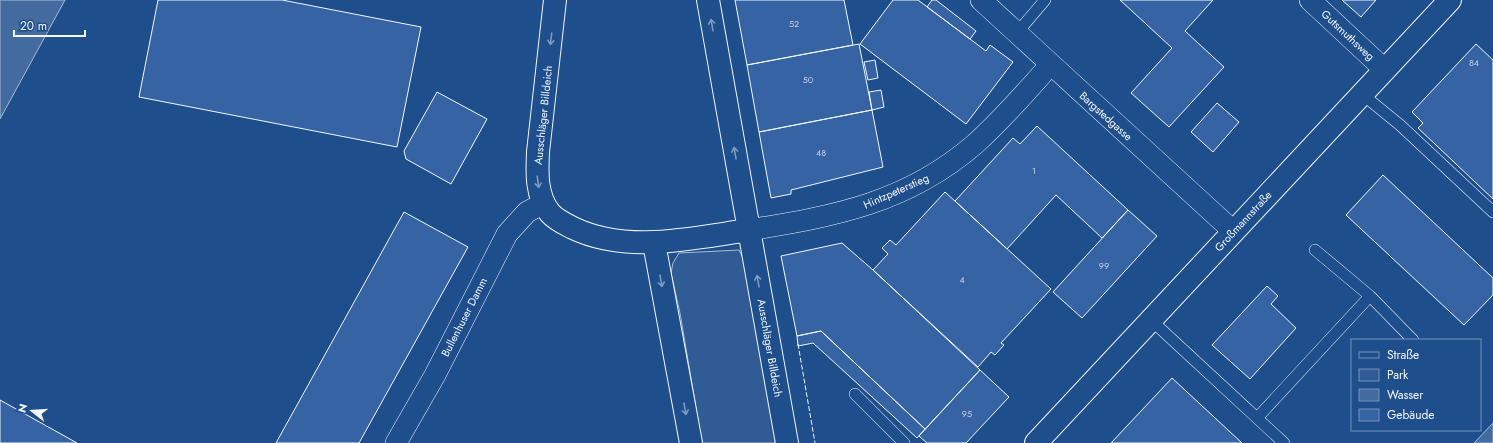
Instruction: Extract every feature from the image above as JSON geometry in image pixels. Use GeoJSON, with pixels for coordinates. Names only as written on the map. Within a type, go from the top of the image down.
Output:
{"type":"FeatureCollection","features":[{"type":"Feature","properties":{"kind":"street","name":"Ausschläger Billdeich"},"geometry":{"type":"LineString","coordinates":[[556,0],[538,152],[537,177],[544,203],[551,214],[562,223],[593,237],[612,240],[654,243],[749,230]]}},
{"type":"Feature","properties":{"kind":"street","name":"Ausschläger Billdeich"},"geometry":{"type":"LineString","coordinates":[[708,0],[787,443]]}},
{"type":"Feature","properties":{"kind":"street","name":"Bargstedgasse"},"geometry":{"type":"LineString","coordinates":[[981,0],[1016,34],[1233,231]]}},
{"type":"Feature","properties":{"kind":"street","name":"Gutsmuthsweg"},"geometry":{"type":"LineString","coordinates":[[1310,0],[1385,70]]}},
{"type":"Feature","properties":{"kind":"street","name":"Großmannstraße"},"geometry":{"type":"LineString","coordinates":[[1036,443],[1450,0]]}},
{"type":"Feature","properties":{"kind":"street","name":"Hintzpeterstieg"},"geometry":{"type":"LineString","coordinates":[[749,230],[847,212],[914,186],[934,174],[974,144],[996,124],[1050,65]]}},
{"type":"Feature","properties":{"kind":"street","name":"Bullenhuser Damm"},"geometry":{"type":"LineString","coordinates":[[396,443],[435,375],[507,234],[527,212],[544,203]]}},
{"type":"Feature","properties":{"kind":"street"},"geometry":{"type":"LineString","coordinates":[[654,243],[691,443]]}},
{"type":"Feature","properties":{"kind":"lane"},"geometry":{"type":"LineString","coordinates":[[1016,34],[1045,0]]}},
{"type":"Feature","properties":{"kind":"lane"},"geometry":{"type":"LineString","coordinates":[[1362,94],[1400,125],[1493,212]]}},
{"type":"Feature","properties":{"kind":"lane"},"geometry":{"type":"LineString","coordinates":[[1315,250],[1370,296],[1412,339]]}},
{"type":"Feature","properties":{"kind":"lane"},"geometry":{"type":"LineString","coordinates":[[1258,418],[1370,296]]}},
{"type":"Feature","properties":{"kind":"lane"},"geometry":{"type":"LineString","coordinates":[[1151,320],[1258,418],[1278,441]]}},
{"type":"Feature","properties":{"kind":"lane"},"geometry":{"type":"LineString","coordinates":[[856,394],[904,443]]}},
{"type":"Feature","properties":{"kind":"green space"},"geometry":{"type":"Polygon","coordinates":[[[739,250],[747,266],[779,443],[702,443],[680,313],[671,273],[673,263],[679,253],[739,250]]]}},
{"type":"Feature","properties":{"kind":"water"},"geometry":{"type":"Polygon","coordinates":[[[0,0],[65,0],[0,119],[0,0]]]}},
{"type":"Feature","properties":{"kind":"water"},"geometry":{"type":"Polygon","coordinates":[[[1493,423],[1493,443],[1474,443],[1493,423]]]}},
{"type":"Feature","properties":{"kind":"building"},"geometry":{"type":"Polygon","coordinates":[[[158,0],[282,0],[421,27],[397,147],[139,97],[158,0]]]}},
{"type":"Feature","properties":{"kind":"building"},"geometry":{"type":"Polygon","coordinates":[[[735,0],[844,0],[853,45],[747,65],[735,0]]]}},
{"type":"Feature","properties":{"kind":"building"},"geometry":{"type":"Polygon","coordinates":[[[893,0],[918,0],[986,51],[990,45],[1013,62],[966,124],[860,44],[893,0]]]}},
{"type":"Feature","properties":{"kind":"building"},"geometry":{"type":"Polygon","coordinates":[[[932,0],[936,0],[976,31],[970,39],[927,7],[932,0]]]}},
{"type":"Feature","properties":{"kind":"building"},"geometry":{"type":"Polygon","coordinates":[[[1120,0],[1213,0],[1185,31],[1224,67],[1169,127],[1131,93],[1172,48],[1120,0]]]}},
{"type":"Feature","properties":{"kind":"building"},"geometry":{"type":"Polygon","coordinates":[[[1342,0],[1376,0],[1361,17],[1342,0]]]}},
{"type":"Feature","properties":{"kind":"building"},"geometry":{"type":"Polygon","coordinates":[[[859,44],[872,110],[759,132],[747,65],[859,44]]]}},
{"type":"Feature","properties":{"kind":"building"},"geometry":{"type":"Polygon","coordinates":[[[1476,44],[1493,60],[1493,199],[1418,128],[1423,123],[1412,112],[1476,44]]]}},
{"type":"Feature","properties":{"kind":"building"},"geometry":{"type":"Polygon","coordinates":[[[875,60],[878,78],[868,80],[864,62],[875,60]]]}},
{"type":"Feature","properties":{"kind":"building"},"geometry":{"type":"Polygon","coordinates":[[[881,90],[884,107],[872,110],[869,92],[881,90]]]}},
{"type":"Feature","properties":{"kind":"building"},"geometry":{"type":"Polygon","coordinates":[[[437,92],[487,119],[451,184],[406,159],[404,151],[437,92]]]}},
{"type":"Feature","properties":{"kind":"building"},"geometry":{"type":"Polygon","coordinates":[[[1217,103],[1239,122],[1213,152],[1191,132],[1217,103]]]}},
{"type":"Feature","properties":{"kind":"building"},"geometry":{"type":"Polygon","coordinates":[[[872,110],[883,167],[791,190],[791,194],[771,198],[759,132],[872,110]]]}},
{"type":"Feature","properties":{"kind":"building"},"geometry":{"type":"Polygon","coordinates":[[[1037,126],[1128,210],[1102,238],[1056,195],[1007,249],[955,201],[1013,138],[1020,144],[1037,126]]]}},
{"type":"Feature","properties":{"kind":"building"},"geometry":{"type":"Polygon","coordinates":[[[1383,175],[1493,278],[1493,295],[1464,325],[1346,215],[1383,175]]]}},
{"type":"Feature","properties":{"kind":"building"},"geometry":{"type":"Polygon","coordinates":[[[945,192],[1051,289],[1001,343],[1004,345],[995,355],[991,352],[978,367],[873,270],[888,254],[882,248],[890,240],[896,245],[945,192]]]}},
{"type":"Feature","properties":{"kind":"building"},"geometry":{"type":"Polygon","coordinates":[[[1128,210],[1157,236],[1082,318],[1053,292],[1128,210]]]}},
{"type":"Feature","properties":{"kind":"building"},"geometry":{"type":"Polygon","coordinates":[[[404,212],[468,247],[359,443],[276,443],[404,212]]]}},
{"type":"Feature","properties":{"kind":"building"},"geometry":{"type":"Polygon","coordinates":[[[842,243],[980,370],[925,429],[821,331],[797,336],[781,256],[842,243]]]}},
{"type":"Feature","properties":{"kind":"building"},"geometry":{"type":"Polygon","coordinates":[[[1267,286],[1278,296],[1271,304],[1296,328],[1250,379],[1212,345],[1267,286]]]}},
{"type":"Feature","properties":{"kind":"building"},"geometry":{"type":"Polygon","coordinates":[[[821,331],[925,429],[917,438],[813,343],[798,346],[797,336],[821,331]]]}},
{"type":"Feature","properties":{"kind":"building"},"geometry":{"type":"Polygon","coordinates":[[[980,370],[1009,397],[966,443],[927,443],[919,436],[980,370]]]}},
{"type":"Feature","properties":{"kind":"building"},"geometry":{"type":"Polygon","coordinates":[[[1172,378],[1242,443],[1111,443],[1172,378]]]}},
{"type":"Feature","properties":{"kind":"building"},"geometry":{"type":"Polygon","coordinates":[[[0,400],[77,443],[0,443],[0,400]]]}},
{"type":"Feature","properties":{"kind":"fence"},"geometry":{"type":"LineString","coordinates":[[798,344],[815,443]]}}]}
